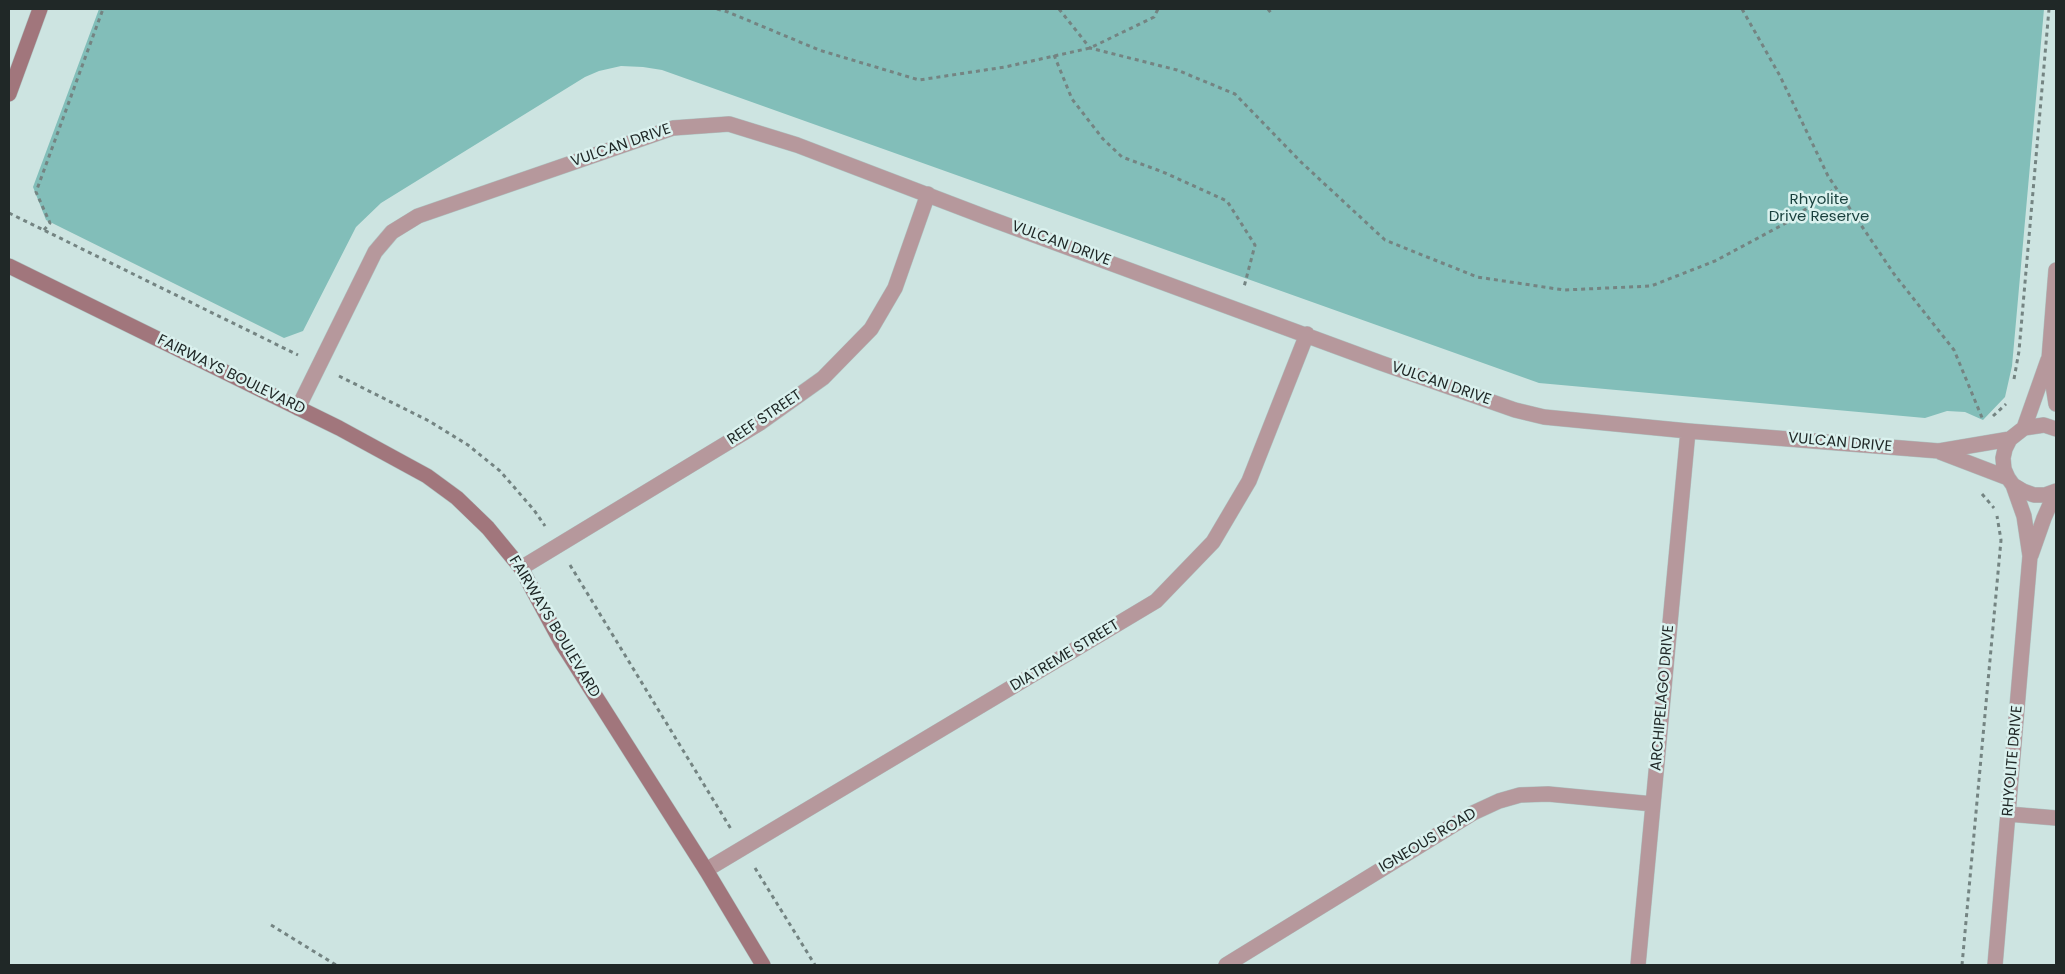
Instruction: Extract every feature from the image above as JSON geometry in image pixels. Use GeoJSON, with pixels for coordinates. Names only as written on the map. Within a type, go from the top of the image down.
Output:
{"type":"FeatureCollection","features":[{"type":"Feature","properties":{"kind":"street"},"geometry":{"type":"LineString","coordinates":[[9,94],[40,9]]}},
{"type":"Feature","properties":{"kind":"street","name":"VULCAN DRIVE"},"geometry":{"type":"LineString","coordinates":[[298,408],[375,252],[392,232],[418,216],[673,128],[729,124],[796,144],[988,218],[1515,410],[1544,417],[1688,431],[1939,451],[2010,439]]}},
{"type":"Feature","properties":{"kind":"street","name":"REEF STREET"},"geometry":{"type":"LineString","coordinates":[[521,568],[760,422],[823,378],[871,329],[895,288],[928,194]]}},
{"type":"Feature","properties":{"kind":"street","name":"FAIRWAYS BOULEVARD"},"geometry":{"type":"LineString","coordinates":[[9,266],[388,454],[457,498],[488,528],[521,568],[561,642],[706,870],[763,965]]}},
{"type":"Feature","properties":{"kind":"street"},"geometry":{"type":"LineString","coordinates":[[2056,270],[2049,359],[2056,404]]}},
{"type":"Feature","properties":{"kind":"street","name":"DIATREME STREET"},"geometry":{"type":"LineString","coordinates":[[706,870],[1156,602],[1214,542],[1249,481],[1307,334]]}},
{"type":"Feature","properties":{"kind":"street"},"geometry":{"type":"LineString","coordinates":[[2024,428],[2049,359]]}},
{"type":"Feature","properties":{"kind":"street"},"geometry":{"type":"LineString","coordinates":[[2010,439],[2024,428],[2044,425],[2056,429]]}},
{"type":"Feature","properties":{"kind":"street","name":"ARCHIPELAGO DRIVE"},"geometry":{"type":"LineString","coordinates":[[1638,965],[1688,431]]}},
{"type":"Feature","properties":{"kind":"street","name":"RHYOLITE DRIVE"},"geometry":{"type":"LineString","coordinates":[[1995,965],[2030,556],[2024,516],[2004,458],[2005,449],[2010,439]]}},
{"type":"Feature","properties":{"kind":"street","name":"VULCAN DRIVE"},"geometry":{"type":"LineString","coordinates":[[1939,451],[2011,481],[2023,491],[2034,495],[2045,495],[2056,491]]}},
{"type":"Feature","properties":{"kind":"street","name":"RHYOLITE DRIVE"},"geometry":{"type":"LineString","coordinates":[[2030,556],[2056,491]]}},
{"type":"Feature","properties":{"kind":"street","name":"IGNEOUS ROAD"},"geometry":{"type":"LineString","coordinates":[[1226,965],[1473,813],[1499,801],[1520,795],[1548,794],[1653,804]]}},
{"type":"Feature","properties":{"kind":"street"},"geometry":{"type":"LineString","coordinates":[[2008,814],[2056,818]]}},
{"type":"Feature","properties":{"kind":"path"},"geometry":{"type":"LineString","coordinates":[[44,230],[50,223],[36,192],[103,9]]}},
{"type":"Feature","properties":{"kind":"path"},"geometry":{"type":"LineString","coordinates":[[717,9],[818,50],[919,80],[1005,66],[1090,48],[1154,17],[1158,9]]}},
{"type":"Feature","properties":{"kind":"path"},"geometry":{"type":"LineString","coordinates":[[1059,9],[1090,48],[1178,70],[1235,94],[1302,163],[1385,240],[1477,276],[1564,290],[1651,286],[1715,261],[1786,223],[1836,188]]}},
{"type":"Feature","properties":{"kind":"path"},"geometry":{"type":"LineString","coordinates":[[1268,9],[1271,13]]}},
{"type":"Feature","properties":{"kind":"path"},"geometry":{"type":"LineString","coordinates":[[1742,9],[1780,76],[1828,176],[1894,274],[1954,350],[1983,420]]}},
{"type":"Feature","properties":{"kind":"path"},"geometry":{"type":"LineString","coordinates":[[1054,55],[1072,99],[1103,139],[1122,157],[1172,176],[1227,201],[1255,245],[1237,309]]}},
{"type":"Feature","properties":{"kind":"path"},"geometry":{"type":"LineString","coordinates":[[271,924],[336,965]]}},
{"type":"Feature","properties":{"kind":"green space","name":"Rhyolite Drive Reserve"},"geometry":{"type":"Polygon","coordinates":[[[99,9],[2044,9],[2012,366],[2005,397],[1983,420],[1965,412],[1947,411],[1925,418],[1539,383],[662,70],[621,66],[599,71],[585,77],[381,203],[356,227],[303,331],[284,338],[46,220],[33,187],[99,9]]]}}]}
